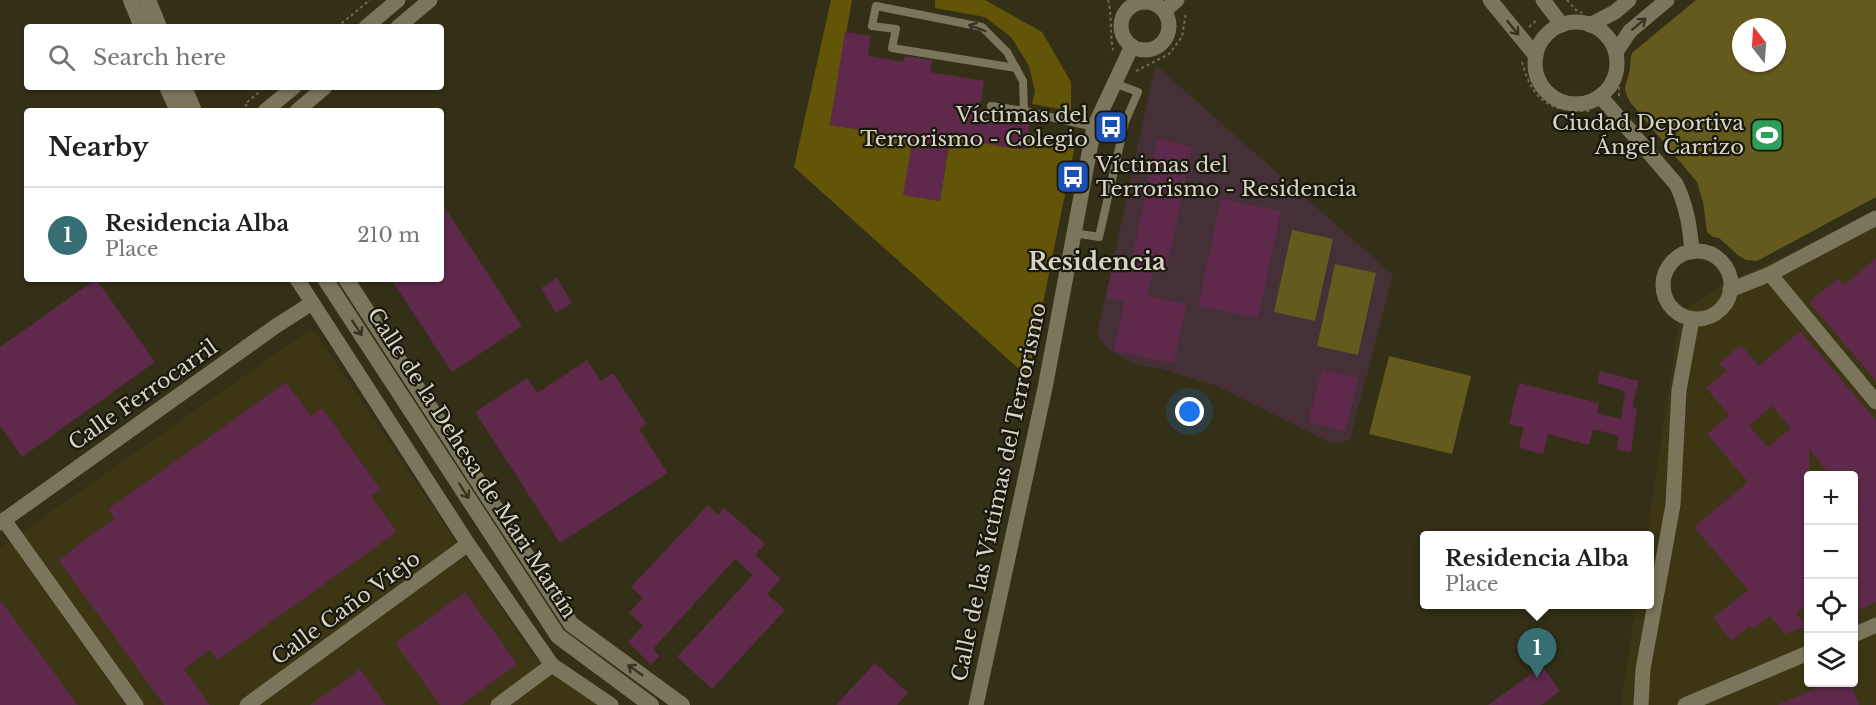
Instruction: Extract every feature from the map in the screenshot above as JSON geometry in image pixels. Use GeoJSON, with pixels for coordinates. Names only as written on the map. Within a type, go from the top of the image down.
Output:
{"type":"FeatureCollection","features":[{"type":"Feature","properties":{"kind":"street"},"geometry":{"type":"LineString","coordinates":[[130,0],[141,24]]}},
{"type":"Feature","properties":{"kind":"street"},"geometry":{"type":"LineString","coordinates":[[148,0],[158,24]]}},
{"type":"Feature","properties":{"kind":"street"},"geometry":{"type":"LineString","coordinates":[[370,24],[398,0]]}},
{"type":"Feature","properties":{"kind":"street"},"geometry":{"type":"LineString","coordinates":[[402,24],[430,0]]}},
{"type":"Feature","properties":{"kind":"street"},"geometry":{"type":"LineString","coordinates":[[1490,0],[1536,56]]}},
{"type":"Feature","properties":{"kind":"street"},"geometry":{"type":"LineString","coordinates":[[1629,0],[1615,12],[1562,25],[1545,37],[1536,56],[1536,70],[1540,83],[1560,101],[1599,103],[1617,116],[1676,184],[1689,222],[1692,252]]}},
{"type":"Feature","properties":{"kind":"street"},"geometry":{"type":"LineString","coordinates":[[1599,103],[1615,77],[1619,56],[1630,31],[1667,0]]}},
{"type":"Feature","properties":{"kind":"street"},"geometry":{"type":"LineString","coordinates":[[1148,1],[1157,4],[1164,11],[1169,29],[1160,45],[1141,50],[1125,40],[1121,31],[1121,22],[1128,3],[1148,1]]}},
{"type":"Feature","properties":{"kind":"street"},"geometry":{"type":"LineString","coordinates":[[1164,11],[1183,3]]}},
{"type":"Feature","properties":{"kind":"street"},"geometry":{"type":"LineString","coordinates":[[1546,5],[1562,25]]}},
{"type":"Feature","properties":{"kind":"street"},"geometry":{"type":"LineString","coordinates":[[1589,18],[1610,40],[1619,56]]}},
{"type":"Feature","properties":{"kind":"street","name":"Calle de las Víctimas del Terrorismo"},"geometry":{"type":"LineString","coordinates":[[976,705],[1045,388],[1094,127],[1120,85],[1132,46]]}},
{"type":"Feature","properties":{"kind":"street"},"geometry":{"type":"LineString","coordinates":[[168,90],[177,108]]}},
{"type":"Feature","properties":{"kind":"street"},"geometry":{"type":"LineString","coordinates":[[185,90],[193,108]]}},
{"type":"Feature","properties":{"kind":"street"},"geometry":{"type":"LineString","coordinates":[[269,108],[290,90]]}},
{"type":"Feature","properties":{"kind":"street"},"geometry":{"type":"LineString","coordinates":[[301,108],[322,90]]}},
{"type":"Feature","properties":{"kind":"street"},"geometry":{"type":"LineString","coordinates":[[1730,290],[1770,274],[1876,218]]}},
{"type":"Feature","properties":{"kind":"street"},"geometry":{"type":"LineString","coordinates":[[1692,252],[1709,253],[1719,259],[1726,267],[1730,277],[1730,290],[1726,303],[1717,313],[1705,318],[1692,319],[1681,316],[1672,309],[1665,299],[1662,288],[1669,266],[1677,258],[1692,252]]}},
{"type":"Feature","properties":{"kind":"street"},"geometry":{"type":"LineString","coordinates":[[1770,274],[1876,402]]}},
{"type":"Feature","properties":{"kind":"street"},"geometry":{"type":"LineString","coordinates":[[299,282],[468,544],[552,665],[611,705]]}},
{"type":"Feature","properties":{"kind":"street","name":"Calle de la Dehesa de Mari Martín"},"geometry":{"type":"LineString","coordinates":[[327,282],[558,636],[651,705]]}},
{"type":"Feature","properties":{"kind":"street","name":"Calle de la Dehesa de Mari Martín"},"geometry":{"type":"LineString","coordinates":[[348,282],[571,624],[682,705]]}},
{"type":"Feature","properties":{"kind":"street","name":"Calle Ferrocarril"},"geometry":{"type":"LineString","coordinates":[[2,521],[312,303]]}},
{"type":"Feature","properties":{"kind":"street"},"geometry":{"type":"LineString","coordinates":[[1654,607],[1672,505],[1679,390],[1692,319]]}},
{"type":"Feature","properties":{"kind":"street"},"geometry":{"type":"LineString","coordinates":[[2,521],[136,705]]}},
{"type":"Feature","properties":{"kind":"street","name":"Calle Caño Viejo"},"geometry":{"type":"LineString","coordinates":[[248,705],[468,544]]}},
{"type":"Feature","properties":{"kind":"street"},"geometry":{"type":"LineString","coordinates":[[1641,705],[1643,669],[1654,609]]}},
{"type":"Feature","properties":{"kind":"street"},"geometry":{"type":"LineString","coordinates":[[1858,633],[1876,625]]}},
{"type":"Feature","properties":{"kind":"street"},"geometry":{"type":"LineString","coordinates":[[1685,705],[1804,655]]}},
{"type":"Feature","properties":{"kind":"street"},"geometry":{"type":"LineString","coordinates":[[498,705],[552,665]]}},
{"type":"Feature","properties":{"kind":"lane"},"geometry":{"type":"LineString","coordinates":[[1016,68],[892,48],[896,29],[872,26],[876,6],[982,27],[1007,52],[1016,68],[1023,81],[1024,111]]}},
{"type":"Feature","properties":{"kind":"lane"},"geometry":{"type":"LineString","coordinates":[[1074,233],[1100,237],[1125,122],[1138,92],[1120,85]]}},
{"type":"Feature","properties":{"kind":"lane"},"geometry":{"type":"LineString","coordinates":[[991,106],[1094,127]]}},
{"type":"Feature","properties":{"kind":"path"},"geometry":{"type":"LineString","coordinates":[[341,24],[370,0]]}},
{"type":"Feature","properties":{"kind":"path"},"geometry":{"type":"LineString","coordinates":[[1567,0],[1576,10],[1589,18]]}},
{"type":"Feature","properties":{"kind":"path"},"geometry":{"type":"LineString","coordinates":[[1120,85],[1136,71],[1169,54],[1182,37],[1183,3]]}},
{"type":"Feature","properties":{"kind":"path"},"geometry":{"type":"LineString","coordinates":[[1519,36],[1546,5]]}},
{"type":"Feature","properties":{"kind":"path"},"geometry":{"type":"LineString","coordinates":[[1520,54],[1526,78],[1540,100],[1563,109],[1599,103]]}},
{"type":"Feature","properties":{"kind":"path"},"geometry":{"type":"LineString","coordinates":[[1617,116],[1627,108],[1619,96],[1619,56]]}},
{"type":"Feature","properties":{"kind":"path"},"geometry":{"type":"LineString","coordinates":[[248,108],[244,104],[261,90]]}},
{"type":"Feature","properties":{"kind":"shaded area"},"geometry":{"type":"Polygon","coordinates":[[[831,0],[852,0],[830,125],[913,138],[904,195],[940,201],[950,138],[1025,149],[1028,132],[1075,145],[1028,377],[794,167],[831,0]]]}},
{"type":"Feature","properties":{"kind":"shaded area"},"geometry":{"type":"Polygon","coordinates":[[[935,0],[985,0],[1042,32],[1071,82],[1071,111],[1032,104],[1035,91],[1029,66],[1011,37],[985,17],[935,8],[935,0]]]}},
{"type":"Feature","properties":{"kind":"shaded area","name":"Ciudad Deportiva Ángel Carrizo"},"geometry":{"type":"Polygon","coordinates":[[[1696,0],[1876,0],[1876,197],[1757,261],[1746,260],[1719,238],[1707,232],[1703,202],[1697,182],[1630,102],[1625,88],[1632,53],[1696,0]]]}},
{"type":"Feature","properties":{"kind":"shaded area"},"geometry":{"type":"Polygon","coordinates":[[[1158,67],[1393,275],[1350,440],[1333,444],[1217,386],[1162,369],[1134,364],[1109,350],[1097,335],[1154,70],[1158,67]]]}},
{"type":"Feature","properties":{"kind":"shaded area"},"geometry":{"type":"Polygon","coordinates":[[[1876,215],[1876,705],[1621,705],[1635,609],[1654,609],[1654,531],[1648,531],[1680,314],[1728,281],[1876,215]]]}},
{"type":"Feature","properties":{"kind":"shaded area"},"geometry":{"type":"Polygon","coordinates":[[[1292,230],[1333,239],[1315,321],[1274,312],[1292,230]]]}},
{"type":"Feature","properties":{"kind":"shaded area"},"geometry":{"type":"Polygon","coordinates":[[[1335,264],[1376,273],[1358,355],[1317,346],[1335,264]]]}},
{"type":"Feature","properties":{"kind":"shaded area"},"geometry":{"type":"Polygon","coordinates":[[[312,328],[532,655],[601,705],[0,705],[0,548],[312,328]]]}},
{"type":"Feature","properties":{"kind":"shaded area"},"geometry":{"type":"Polygon","coordinates":[[[1389,356],[1471,376],[1452,454],[1369,434],[1389,356]]]}},
{"type":"Feature","properties":{"kind":"building"},"geometry":{"type":"Polygon","coordinates":[[[845,32],[871,36],[868,56],[904,62],[905,56],[932,60],[930,72],[984,81],[979,115],[1030,123],[1025,150],[950,138],[940,201],[903,195],[913,138],[830,125],[845,32]]]}},
{"type":"Feature","properties":{"kind":"building"},"geometry":{"type":"Polygon","coordinates":[[[1157,139],[1192,147],[1167,269],[1154,266],[1148,296],[1186,304],[1174,363],[1114,351],[1124,301],[1106,298],[1112,270],[1129,273],[1157,139]]]}},
{"type":"Feature","properties":{"kind":"building"},"geometry":{"type":"Polygon","coordinates":[[[1221,199],[1281,211],[1258,318],[1198,306],[1221,199]]]}},
{"type":"Feature","properties":{"kind":"building"},"geometry":{"type":"Polygon","coordinates":[[[444,207],[522,326],[452,372],[393,282],[444,282],[444,207]]]}},
{"type":"Feature","properties":{"kind":"building"},"geometry":{"type":"Polygon","coordinates":[[[1876,258],[1876,381],[1809,302],[1838,278],[1844,285],[1876,258]]]}},
{"type":"Feature","properties":{"kind":"building"},"geometry":{"type":"Polygon","coordinates":[[[557,278],[572,303],[556,313],[541,288],[557,278]]]}},
{"type":"Feature","properties":{"kind":"building"},"geometry":{"type":"Polygon","coordinates":[[[92,282],[98,282],[155,362],[22,457],[0,426],[0,347],[92,282]]]}},
{"type":"Feature","properties":{"kind":"building"},"geometry":{"type":"Polygon","coordinates":[[[1800,331],[1876,420],[1876,602],[1858,610],[1858,512],[1860,510],[1858,507],[1858,471],[1827,471],[1809,449],[1809,471],[1804,471],[1804,606],[1796,613],[1804,622],[1804,627],[1785,634],[1770,616],[1753,629],[1750,625],[1732,641],[1713,618],[1748,590],[1694,527],[1748,482],[1707,434],[1729,415],[1706,388],[1726,371],[1719,363],[1741,345],[1759,366],[1800,331]],[[1772,406],[1749,426],[1768,447],[1791,428],[1772,406]]]}},
{"type":"Feature","properties":{"kind":"building"},"geometry":{"type":"Polygon","coordinates":[[[587,360],[601,381],[613,373],[647,424],[639,429],[668,473],[560,543],[475,412],[527,378],[537,393],[587,360]]]}},
{"type":"Feature","properties":{"kind":"building"},"geometry":{"type":"Polygon","coordinates":[[[1322,369],[1359,378],[1345,431],[1308,422],[1322,369]]]}},
{"type":"Feature","properties":{"kind":"building"},"geometry":{"type":"Polygon","coordinates":[[[1600,371],[1639,381],[1632,407],[1637,408],[1631,452],[1617,450],[1619,436],[1593,429],[1589,445],[1548,434],[1543,454],[1519,448],[1524,428],[1509,424],[1519,383],[1599,403],[1597,413],[1621,419],[1625,391],[1597,383],[1600,371]]]}},
{"type":"Feature","properties":{"kind":"building"},"geometry":{"type":"Polygon","coordinates":[[[286,382],[311,416],[322,408],[381,490],[371,496],[397,532],[218,660],[210,650],[184,669],[210,705],[164,705],[59,561],[115,518],[108,509],[286,382]]]}},
{"type":"Feature","properties":{"kind":"building"},"geometry":{"type":"Polygon","coordinates":[[[708,505],[718,515],[724,508],[765,544],[755,555],[781,579],[767,594],[785,610],[712,689],[677,657],[753,575],[735,559],[653,649],[660,656],[651,665],[628,642],[643,626],[629,613],[643,598],[631,587],[708,505]]]}},
{"type":"Feature","properties":{"kind":"building"},"geometry":{"type":"Polygon","coordinates":[[[465,592],[517,664],[461,705],[440,705],[395,643],[465,592]]]}},
{"type":"Feature","properties":{"kind":"building"},"geometry":{"type":"Polygon","coordinates":[[[0,600],[78,705],[0,705],[0,600]]]}},
{"type":"Feature","properties":{"kind":"building"},"geometry":{"type":"Polygon","coordinates":[[[875,663],[908,693],[897,705],[836,705],[875,663]]]}},
{"type":"Feature","properties":{"kind":"building"},"geometry":{"type":"Polygon","coordinates":[[[1542,666],[1560,691],[1541,705],[1488,705],[1542,666]]]}},
{"type":"Feature","properties":{"kind":"building"},"geometry":{"type":"Polygon","coordinates":[[[360,669],[386,705],[310,705],[337,686],[360,669]]]}},
{"type":"Feature","properties":{"kind":"building"},"geometry":{"type":"Polygon","coordinates":[[[1818,687],[1852,687],[1859,705],[1777,705],[1818,687]]]}},
{"type":"Feature","properties":{"kind":"place","name":"Víctimas del Terrorismo - Colegio"},"geometry":{"type":"Point","coordinates":[1111,127]}},
{"type":"Feature","properties":{"kind":"place","name":"Ciudad Deportiva Ángel Carrizo"},"geometry":{"type":"Point","coordinates":[1767,135]}},
{"type":"Feature","properties":{"kind":"place","name":"Víctimas del Terrorismo - Residencia"},"geometry":{"type":"Point","coordinates":[1073,177]}},
{"type":"Feature","properties":{"kind":"place","name":"Residencia Alba"},"geometry":{"type":"Point","coordinates":[1537,678]}},
{"type":"Feature","properties":{"kind":"district","name":"Residencia"},"geometry":{"type":"Point","coordinates":[1097,261]}}]}
